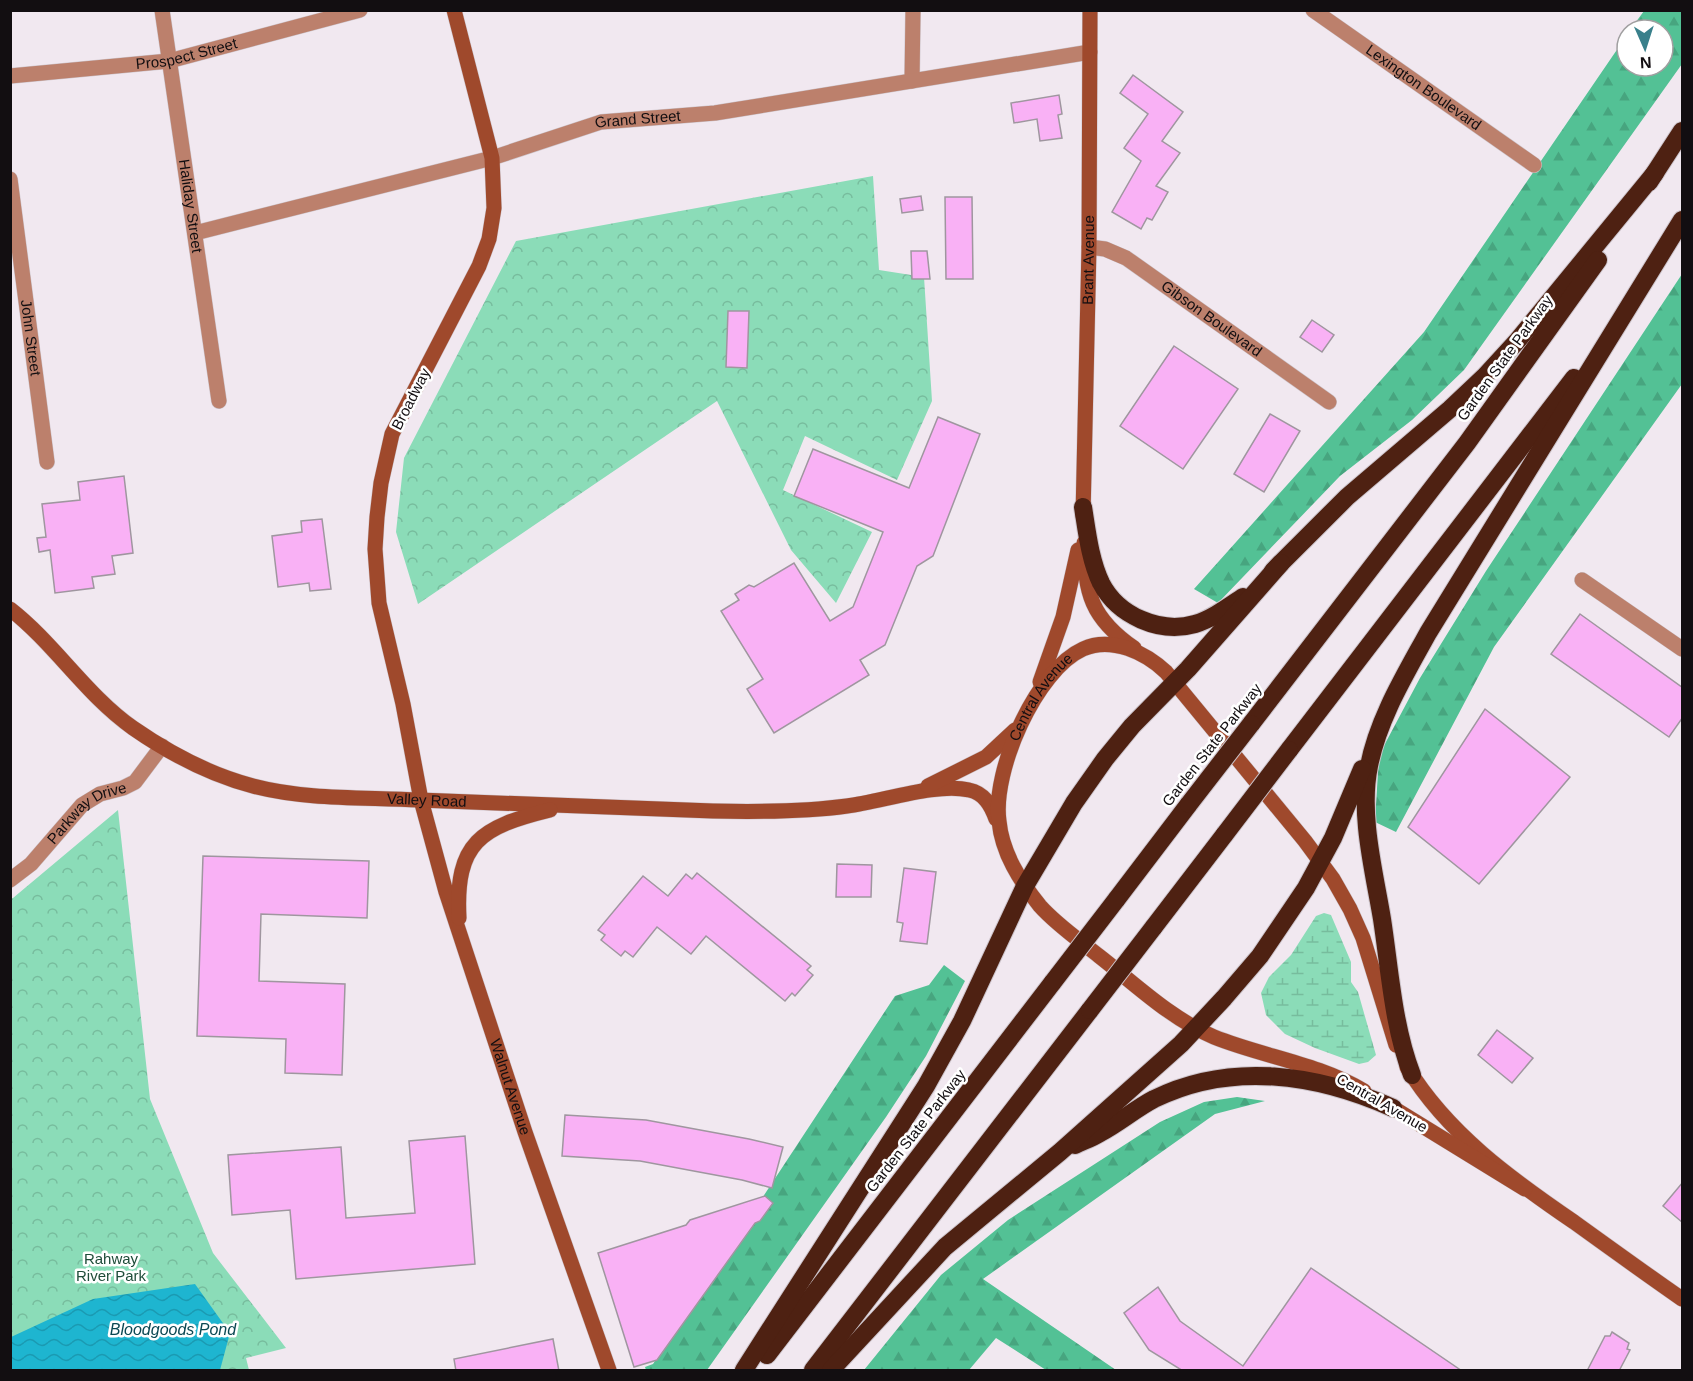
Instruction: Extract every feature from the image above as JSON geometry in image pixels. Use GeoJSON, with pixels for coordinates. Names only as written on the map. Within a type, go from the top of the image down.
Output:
{"type":"FeatureCollection","features":[{"type":"Feature","properties":{"kind":"highway","name":"Garden State Parkway"},"geometry":{"type":"LineString","coordinates":[[755,1371],[1467,442],[1594,266],[1683,131]]}},
{"type":"Feature","properties":{"kind":"highway"},"geometry":{"type":"LineString","coordinates":[[744,1371],[926,1086],[962,1021],[1025,886],[1074,803],[1105,759],[1146,710],[1281,563],[1347,497],[1485,376],[1655,173]]}},
{"type":"Feature","properties":{"kind":"highway"},"geometry":{"type":"LineString","coordinates":[[831,1371],[945,1247],[1060,1152],[1197,1028],[1260,956],[1306,888],[1333,838],[1394,696],[1428,633],[1683,219]]}},
{"type":"Feature","properties":{"kind":"highway"},"geometry":{"type":"LineString","coordinates":[[813,1371],[1541,423],[1606,333],[1683,219]]}},
{"type":"Feature","properties":{"kind":"highway"},"geometry":{"type":"LineString","coordinates":[[1083,507],[1089,542],[1101,583],[1115,603],[1147,622],[1174,627],[1197,624],[1237,601],[1281,563]]}},
{"type":"Feature","properties":{"kind":"highway"},"geometry":{"type":"LineString","coordinates":[[1377,735],[1367,776],[1367,820],[1399,1031],[1412,1075]]}},
{"type":"Feature","properties":{"kind":"highway"},"geometry":{"type":"LineString","coordinates":[[1060,1152],[1100,1133],[1154,1099],[1195,1083],[1218,1078],[1258,1075],[1301,1079],[1348,1090],[1393,1108]]}},
{"type":"Feature","properties":{"kind":"street","name":"Haliday Street"},"geometry":{"type":"LineString","coordinates":[[162,10],[219,400]]}},
{"type":"Feature","properties":{"kind":"street","name":"Prospect Street"},"geometry":{"type":"LineString","coordinates":[[10,76],[169,61],[360,10]]}},
{"type":"Feature","properties":{"kind":"street","name":"Broadway"},"geometry":{"type":"LineString","coordinates":[[421,800],[403,704],[379,603],[375,549],[381,483],[392,434],[473,276],[489,239],[494,208],[492,158],[454,10]]}},
{"type":"Feature","properties":{"kind":"street"},"geometry":{"type":"LineString","coordinates":[[912,81],[913,10]]}},
{"type":"Feature","properties":{"kind":"street","name":"Brant Avenue"},"geometry":{"type":"LineString","coordinates":[[1090,10],[1089,247],[1083,507],[1085,574],[1094,606],[1110,630],[1147,656]]}},
{"type":"Feature","properties":{"kind":"street","name":"Lexington Boulevard"},"geometry":{"type":"LineString","coordinates":[[1313,10],[1534,165]]}},
{"type":"Feature","properties":{"kind":"street","name":"Grand Street"},"geometry":{"type":"LineString","coordinates":[[195,233],[492,158],[600,122],[715,113],[1090,52]]}},
{"type":"Feature","properties":{"kind":"street","name":"John Street"},"geometry":{"type":"LineString","coordinates":[[10,179],[47,462]]}},
{"type":"Feature","properties":{"kind":"street","name":"Gibson Boulevard"},"geometry":{"type":"LineString","coordinates":[[1089,247],[1105,249],[1126,258],[1329,402]]}},
{"type":"Feature","properties":{"kind":"street","name":"Brant Avenue"},"geometry":{"type":"LineString","coordinates":[[1025,715],[1049,661],[1066,607],[1077,557],[1083,507]]}},
{"type":"Feature","properties":{"kind":"street"},"geometry":{"type":"LineString","coordinates":[[1582,580],[1683,649]]}},
{"type":"Feature","properties":{"kind":"street","name":"Valley Road"},"geometry":{"type":"LineString","coordinates":[[10,609],[54,650],[102,702],[132,728],[218,774],[272,790],[311,795],[575,807],[744,811],[795,811],[856,805],[938,789],[970,790],[983,797],[988,803],[1000,831]]}},
{"type":"Feature","properties":{"kind":"street","name":"Central Avenue"},"geometry":{"type":"LineString","coordinates":[[1526,1188],[1346,1081],[1319,1069],[1228,1042],[1197,1028],[1154,999],[1041,906],[1025,886],[1007,854],[1000,831],[998,806],[1000,783],[1007,759],[1025,715],[1060,665],[1083,649],[1098,645],[1115,646],[1147,656],[1166,672],[1321,861],[1333,879],[1357,924],[1388,1026],[1399,1053],[1428,1097],[1462,1135],[1494,1164],[1683,1299]]}},
{"type":"Feature","properties":{"kind":"street","name":"Valley Road"},"geometry":{"type":"LineString","coordinates":[[906,795],[952,776],[986,757],[1010,736],[1025,715]]}},
{"type":"Feature","properties":{"kind":"street","name":"Parkway Drive"},"geometry":{"type":"LineString","coordinates":[[10,880],[31,864],[82,805],[100,794],[135,782],[162,746]]}},
{"type":"Feature","properties":{"kind":"street","name":"Walnut Avenue"},"geometry":{"type":"LineString","coordinates":[[421,800],[462,942],[525,1132],[609,1371]]}},
{"type":"Feature","properties":{"kind":"street"},"geometry":{"type":"LineString","coordinates":[[462,942],[458,907],[460,882],[467,854],[477,840],[495,828],[515,820],[556,809],[575,807]]}},
{"type":"Feature","properties":{"kind":"green space"},"geometry":{"type":"Polygon","coordinates":[[[1644,11],[1682,11],[1682,64],[1675,74],[1675,18],[1639,18],[1644,11]]]}},
{"type":"Feature","properties":{"kind":"green space"},"geometry":{"type":"Polygon","coordinates":[[[1615,53],[1615,78],[1672,78],[1464,370],[1412,420],[1340,476],[1218,603],[1194,589],[1424,332],[1615,53]]]}},
{"type":"Feature","properties":{"kind":"green space"},"geometry":{"type":"Polygon","coordinates":[[[873,176],[879,270],[924,277],[932,401],[897,480],[805,436],[783,490],[872,532],[836,603],[791,550],[717,401],[418,604],[396,532],[404,458],[516,241],[873,176]]]}},
{"type":"Feature","properties":{"kind":"green space"},"geometry":{"type":"Polygon","coordinates":[[[1682,274],[1682,384],[1494,647],[1396,832],[1375,822],[1379,755],[1420,678],[1486,571],[1682,274]]]}},
{"type":"Feature","properties":{"kind":"green space","name":"Rahway River Park"},"geometry":{"type":"Polygon","coordinates":[[[118,810],[150,1099],[213,1253],[286,1348],[246,1358],[249,1370],[11,1370],[10,899],[118,810]]]}},
{"type":"Feature","properties":{"kind":"green space"},"geometry":{"type":"Polygon","coordinates":[[[1324,913],[1331,915],[1351,962],[1351,982],[1358,992],[1376,1055],[1368,1062],[1359,1064],[1315,1048],[1285,1034],[1266,1015],[1261,993],[1269,977],[1291,955],[1316,916],[1324,913]]]}},
{"type":"Feature","properties":{"kind":"green space"},"geometry":{"type":"Polygon","coordinates":[[[944,965],[965,981],[926,1056],[886,1117],[707,1370],[646,1370],[645,1367],[653,1364],[895,996],[929,985],[944,965]]]}},
{"type":"Feature","properties":{"kind":"green space"},"geometry":{"type":"Polygon","coordinates":[[[1237,1097],[1265,1101],[1215,1114],[983,1279],[1116,1370],[1046,1370],[996,1338],[969,1370],[864,1370],[941,1275],[1008,1220],[1160,1122],[1204,1102],[1237,1097]]]}},
{"type":"Feature","properties":{"kind":"water","name":"Bloodgoods Pond"},"geometry":{"type":"Polygon","coordinates":[[[195,1284],[230,1333],[220,1370],[11,1370],[11,1337],[93,1299],[195,1284]]]}},
{"type":"Feature","properties":{"kind":"building"},"geometry":{"type":"Polygon","coordinates":[[[1133,75],[1183,112],[1162,141],[1180,153],[1156,186],[1168,192],[1152,220],[1147,218],[1141,229],[1112,212],[1141,161],[1124,148],[1148,114],[1120,93],[1133,75]]]}},
{"type":"Feature","properties":{"kind":"building"},"geometry":{"type":"Polygon","coordinates":[[[1059,95],[1062,114],[1058,115],[1062,138],[1040,141],[1037,119],[1014,123],[1011,103],[1059,95]]]}},
{"type":"Feature","properties":{"kind":"building"},"geometry":{"type":"Polygon","coordinates":[[[921,196],[923,210],[902,213],[900,199],[921,196]]]}},
{"type":"Feature","properties":{"kind":"building"},"geometry":{"type":"Polygon","coordinates":[[[945,197],[972,197],[973,279],[946,279],[945,197]]]}},
{"type":"Feature","properties":{"kind":"building"},"geometry":{"type":"Polygon","coordinates":[[[911,251],[927,251],[930,279],[912,279],[911,251]]]}},
{"type":"Feature","properties":{"kind":"building"},"geometry":{"type":"Polygon","coordinates":[[[728,311],[749,311],[747,368],[726,367],[728,311]]]}},
{"type":"Feature","properties":{"kind":"building"},"geometry":{"type":"Polygon","coordinates":[[[1312,320],[1334,335],[1322,352],[1300,337],[1312,320]]]}},
{"type":"Feature","properties":{"kind":"building"},"geometry":{"type":"Polygon","coordinates":[[[1174,346],[1238,389],[1183,469],[1120,426],[1174,346]]]}},
{"type":"Feature","properties":{"kind":"building"},"geometry":{"type":"Polygon","coordinates":[[[1270,414],[1300,431],[1264,492],[1234,474],[1270,414]]]}},
{"type":"Feature","properties":{"kind":"building"},"geometry":{"type":"Polygon","coordinates":[[[938,417],[980,434],[933,556],[917,566],[885,645],[860,660],[869,675],[774,733],[747,689],[763,679],[721,611],[739,600],[735,594],[749,585],[754,587],[794,563],[830,621],[853,607],[883,532],[794,496],[813,449],[909,488],[938,417]]]}},
{"type":"Feature","properties":{"kind":"building"},"geometry":{"type":"Polygon","coordinates":[[[124,476],[133,553],[112,556],[115,574],[92,577],[94,588],[55,593],[50,550],[39,552],[37,538],[46,537],[42,504],[80,500],[78,482],[124,476]]]}},
{"type":"Feature","properties":{"kind":"building"},"geometry":{"type":"Polygon","coordinates":[[[322,519],[331,589],[310,591],[309,583],[278,587],[272,536],[302,532],[301,521],[322,519]]]}},
{"type":"Feature","properties":{"kind":"building"},"geometry":{"type":"Polygon","coordinates":[[[1580,614],[1683,688],[1683,717],[1669,737],[1551,654],[1580,614]]]}},
{"type":"Feature","properties":{"kind":"building"},"geometry":{"type":"Polygon","coordinates":[[[1485,709],[1570,777],[1479,884],[1408,827],[1485,709]]]}},
{"type":"Feature","properties":{"kind":"building"},"geometry":{"type":"Polygon","coordinates":[[[203,856],[369,861],[367,918],[261,914],[259,981],[345,984],[342,1075],[285,1073],[286,1039],[197,1036],[203,856]]]}},
{"type":"Feature","properties":{"kind":"building"},"geometry":{"type":"Polygon","coordinates":[[[837,864],[872,865],[871,897],[836,897],[837,864]]]}},
{"type":"Feature","properties":{"kind":"building"},"geometry":{"type":"Polygon","coordinates":[[[904,868],[936,872],[927,944],[900,941],[903,923],[897,922],[904,868]]]}},
{"type":"Feature","properties":{"kind":"building"},"geometry":{"type":"Polygon","coordinates":[[[697,873],[811,966],[807,970],[813,975],[795,996],[792,993],[785,1001],[706,936],[691,954],[657,927],[633,957],[625,951],[621,956],[601,940],[605,935],[598,930],[643,876],[668,896],[686,874],[692,879],[697,873]]]}},
{"type":"Feature","properties":{"kind":"building"},"geometry":{"type":"Polygon","coordinates":[[[1497,1030],[1533,1058],[1512,1083],[1478,1055],[1497,1030]]]}},
{"type":"Feature","properties":{"kind":"building"},"geometry":{"type":"Polygon","coordinates":[[[565,1115],[646,1120],[783,1147],[772,1188],[742,1180],[640,1161],[562,1156],[565,1115]]]}},
{"type":"Feature","properties":{"kind":"building"},"geometry":{"type":"Polygon","coordinates":[[[465,1136],[475,1264],[296,1279],[290,1210],[232,1215],[228,1155],[341,1147],[346,1218],[415,1213],[409,1141],[465,1136]]]}},
{"type":"Feature","properties":{"kind":"building"},"geometry":{"type":"Polygon","coordinates":[[[1683,1182],[1683,1223],[1663,1206],[1683,1182]]]}},
{"type":"Feature","properties":{"kind":"building"},"geometry":{"type":"Polygon","coordinates":[[[765,1196],[773,1203],[760,1221],[755,1223],[657,1360],[634,1367],[598,1253],[686,1225],[690,1220],[765,1196]]]}},
{"type":"Feature","properties":{"kind":"building"},"geometry":{"type":"Polygon","coordinates":[[[1311,1268],[1462,1371],[1183,1371],[1149,1350],[1124,1313],[1158,1287],[1180,1321],[1243,1366],[1311,1268]]]}},
{"type":"Feature","properties":{"kind":"building"},"geometry":{"type":"Polygon","coordinates":[[[1612,1332],[1629,1343],[1627,1349],[1630,1350],[1619,1371],[1587,1371],[1605,1336],[1610,1336],[1612,1332]]]}},
{"type":"Feature","properties":{"kind":"building"},"geometry":{"type":"Polygon","coordinates":[[[553,1339],[559,1371],[456,1371],[454,1359],[553,1339]]]}}]}
